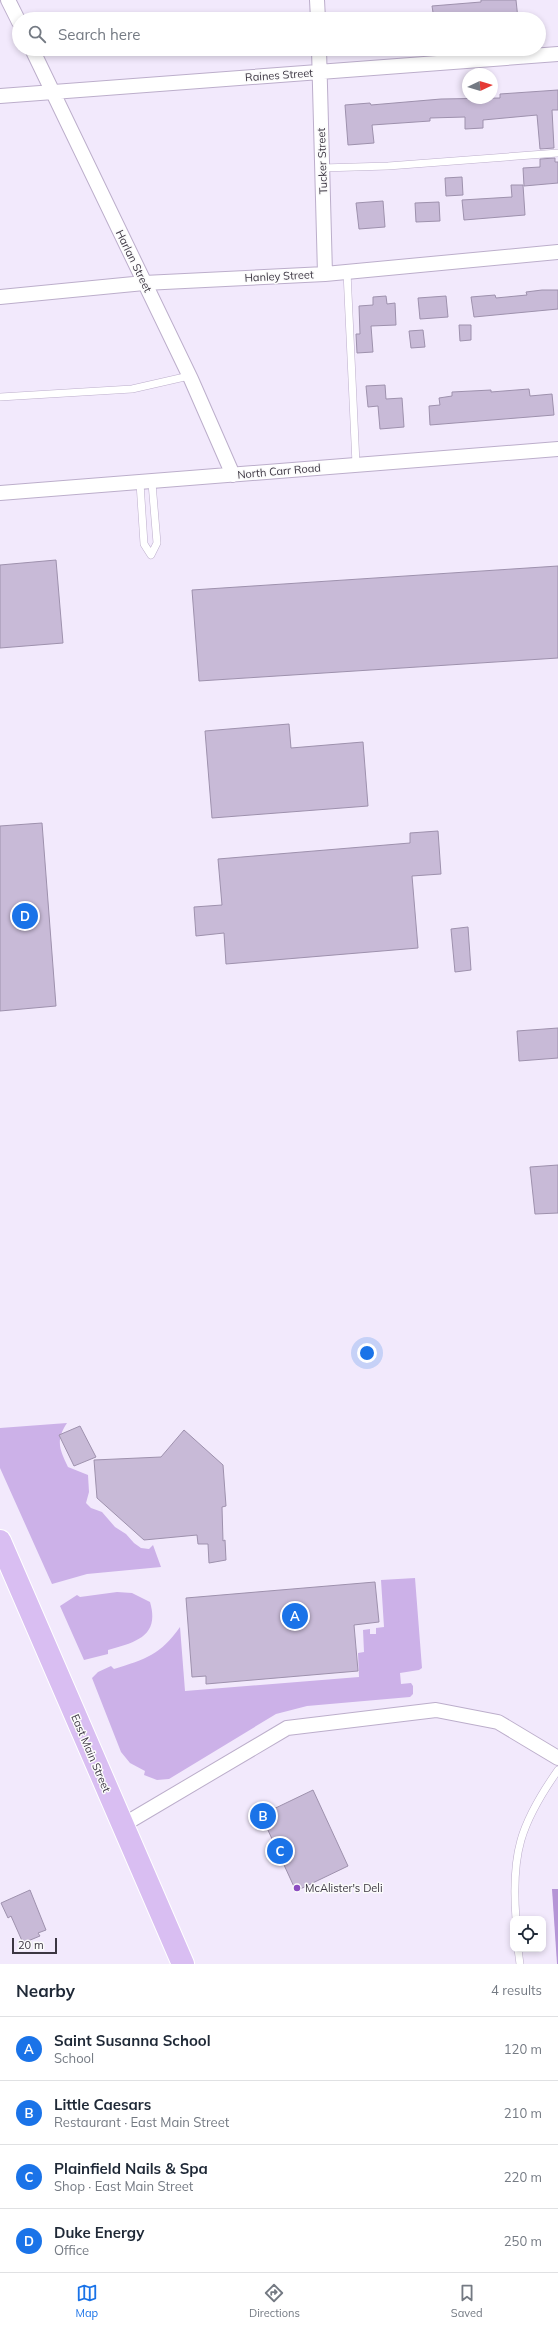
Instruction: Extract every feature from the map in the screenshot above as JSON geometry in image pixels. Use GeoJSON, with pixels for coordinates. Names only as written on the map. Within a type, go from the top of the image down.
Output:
{"type":"FeatureCollection","features":[{"type":"Feature","properties":{"kind":"main road","name":"East Main Street"},"geometry":{"type":"LineString","coordinates":[[0,1541],[183,1964]]}},
{"type":"Feature","properties":{"kind":"street"},"geometry":{"type":"LineString","coordinates":[[8,0],[14,12]]}},
{"type":"Feature","properties":{"kind":"street"},"geometry":{"type":"LineString","coordinates":[[317,0],[318,12]]}},
{"type":"Feature","properties":{"kind":"street","name":"Raines Street"},"geometry":{"type":"LineString","coordinates":[[546,55],[558,54]]}},
{"type":"Feature","properties":{"kind":"street","name":"Harlan Street"},"geometry":{"type":"LineString","coordinates":[[35,56],[189,376],[233,475]]}},
{"type":"Feature","properties":{"kind":"street","name":"Tucker Street"},"geometry":{"type":"LineString","coordinates":[[319,56],[325,274]]}},
{"type":"Feature","properties":{"kind":"street","name":"Raines Street"},"geometry":{"type":"LineString","coordinates":[[0,96],[531,56]]}},
{"type":"Feature","properties":{"kind":"street","name":"Hanley Street"},"geometry":{"type":"LineString","coordinates":[[0,297],[144,283],[325,274],[558,252]]}},
{"type":"Feature","properties":{"kind":"street","name":"North Carr Road"},"geometry":{"type":"LineString","coordinates":[[0,493],[146,483],[356,464],[558,449]]}},
{"type":"Feature","properties":{"kind":"street"},"geometry":{"type":"LineString","coordinates":[[123,1825],[287,1728],[436,1710],[498,1722],[558,1758]]}},
{"type":"Feature","properties":{"kind":"lane"},"geometry":{"type":"LineString","coordinates":[[322,168],[388,166],[558,153]]}},
{"type":"Feature","properties":{"kind":"lane"},"geometry":{"type":"LineString","coordinates":[[347,272],[356,464]]}},
{"type":"Feature","properties":{"kind":"lane"},"geometry":{"type":"LineString","coordinates":[[0,397],[132,389],[189,376]]}},
{"type":"Feature","properties":{"kind":"lane"},"geometry":{"type":"LineString","coordinates":[[146,483],[156,543],[151,555],[144,544],[146,483]]}},
{"type":"Feature","properties":{"kind":"lane"},"geometry":{"type":"LineString","coordinates":[[516,1916],[513,1878],[516,1854],[525,1823],[558,1770]]}},
{"type":"Feature","properties":{"kind":"lane"},"geometry":{"type":"LineString","coordinates":[[518,1952],[520,1964]]}},
{"type":"Feature","properties":{"kind":"shaded area"},"geometry":{"type":"Polygon","coordinates":[[[67,1423],[61,1435],[61,1450],[68,1467],[88,1475],[89,1492],[86,1503],[91,1508],[102,1512],[115,1527],[126,1534],[141,1548],[149,1549],[153,1545],[161,1567],[87,1574],[52,1584],[0,1468],[0,1428],[67,1423]]]}},
{"type":"Feature","properties":{"kind":"shaded area"},"geometry":{"type":"Polygon","coordinates":[[[415,1578],[422,1668],[419,1670],[400,1673],[401,1684],[411,1683],[413,1686],[413,1694],[410,1697],[307,1706],[276,1714],[169,1779],[157,1780],[144,1775],[145,1771],[130,1763],[121,1752],[92,1678],[98,1672],[111,1666],[114,1669],[152,1655],[166,1644],[180,1627],[185,1691],[359,1677],[358,1653],[364,1652],[363,1630],[370,1629],[370,1634],[376,1634],[376,1628],[384,1627],[381,1580],[415,1578]]]}},
{"type":"Feature","properties":{"kind":"shaded area"},"geometry":{"type":"Polygon","coordinates":[[[117,1592],[132,1593],[150,1602],[152,1623],[143,1636],[136,1640],[108,1650],[108,1654],[84,1660],[60,1606],[77,1595],[80,1597],[117,1592]]]}},
{"type":"Feature","properties":{"kind":"shaded area"},"geometry":{"type":"Polygon","coordinates":[[[552,1889],[558,1889],[558,1964],[557,1964],[552,1889]]]}},
{"type":"Feature","properties":{"kind":"building"},"geometry":{"type":"Polygon","coordinates":[[[481,0],[516,0],[517,12],[433,12],[432,6],[481,2],[481,0]]]}},
{"type":"Feature","properties":{"kind":"building"},"geometry":{"type":"Polygon","coordinates":[[[558,90],[558,110],[552,110],[554,148],[540,149],[537,115],[483,120],[483,128],[465,129],[465,117],[430,118],[430,121],[372,125],[374,143],[348,145],[345,105],[370,103],[371,105],[462,99],[462,104],[498,104],[500,94],[558,90]]]}},
{"type":"Feature","properties":{"kind":"building"},"geometry":{"type":"Polygon","coordinates":[[[555,158],[555,162],[558,162],[558,183],[524,186],[523,168],[540,167],[540,159],[555,158]]]}},
{"type":"Feature","properties":{"kind":"building"},"geometry":{"type":"Polygon","coordinates":[[[462,177],[463,195],[446,196],[445,178],[462,177]]]}},
{"type":"Feature","properties":{"kind":"building"},"geometry":{"type":"Polygon","coordinates":[[[511,185],[523,185],[525,215],[464,220],[462,200],[512,197],[511,185]]]}},
{"type":"Feature","properties":{"kind":"building"},"geometry":{"type":"Polygon","coordinates":[[[383,201],[385,227],[359,229],[356,203],[383,201]]]}},
{"type":"Feature","properties":{"kind":"building"},"geometry":{"type":"Polygon","coordinates":[[[439,202],[440,221],[416,222],[415,203],[439,202]]]}},
{"type":"Feature","properties":{"kind":"building"},"geometry":{"type":"Polygon","coordinates":[[[558,290],[558,309],[474,317],[471,297],[495,295],[496,298],[527,295],[526,292],[558,290]]]}},
{"type":"Feature","properties":{"kind":"building"},"geometry":{"type":"Polygon","coordinates":[[[386,296],[387,304],[395,303],[396,325],[371,326],[373,352],[357,353],[356,334],[360,334],[359,306],[373,305],[373,297],[386,296]]]}},
{"type":"Feature","properties":{"kind":"building"},"geometry":{"type":"Polygon","coordinates":[[[446,296],[448,317],[420,319],[418,298],[446,296]]]}},
{"type":"Feature","properties":{"kind":"building"},"geometry":{"type":"Polygon","coordinates":[[[459,325],[471,325],[471,340],[460,341],[459,325]]]}},
{"type":"Feature","properties":{"kind":"building"},"geometry":{"type":"Polygon","coordinates":[[[423,330],[425,347],[411,348],[409,331],[423,330]]]}},
{"type":"Feature","properties":{"kind":"building"},"geometry":{"type":"Polygon","coordinates":[[[385,385],[386,399],[402,398],[404,427],[380,429],[378,406],[368,407],[366,386],[385,385]]]}},
{"type":"Feature","properties":{"kind":"building"},"geometry":{"type":"Polygon","coordinates":[[[529,389],[530,396],[552,394],[554,415],[430,425],[429,406],[440,405],[439,398],[452,396],[452,392],[491,390],[491,392],[529,389]]]}},
{"type":"Feature","properties":{"kind":"building"},"geometry":{"type":"Polygon","coordinates":[[[56,560],[63,643],[0,648],[0,565],[56,560]]]}},
{"type":"Feature","properties":{"kind":"building"},"geometry":{"type":"Polygon","coordinates":[[[558,566],[558,658],[199,681],[192,590],[558,566]]]}},
{"type":"Feature","properties":{"kind":"building"},"geometry":{"type":"Polygon","coordinates":[[[289,724],[291,748],[363,742],[368,806],[212,818],[205,731],[289,724]]]}},
{"type":"Feature","properties":{"kind":"building"},"geometry":{"type":"Polygon","coordinates":[[[42,823],[56,1006],[0,1011],[0,826],[42,823]]]}},
{"type":"Feature","properties":{"kind":"building"},"geometry":{"type":"Polygon","coordinates":[[[438,831],[441,874],[412,876],[418,948],[226,964],[224,933],[196,936],[194,907],[222,905],[218,859],[410,843],[410,833],[438,831]]]}},
{"type":"Feature","properties":{"kind":"building"},"geometry":{"type":"Polygon","coordinates":[[[468,927],[471,970],[455,972],[451,929],[468,927]]]}},
{"type":"Feature","properties":{"kind":"building"},"geometry":{"type":"Polygon","coordinates":[[[558,1028],[558,1058],[519,1061],[517,1031],[558,1028]]]}},
{"type":"Feature","properties":{"kind":"building"},"geometry":{"type":"Polygon","coordinates":[[[558,1165],[558,1213],[535,1214],[530,1167],[558,1165]]]}},
{"type":"Feature","properties":{"kind":"building"},"geometry":{"type":"Polygon","coordinates":[[[80,1426],[96,1457],[74,1466],[59,1435],[80,1426]]]}},
{"type":"Feature","properties":{"kind":"building"},"geometry":{"type":"Polygon","coordinates":[[[184,1430],[223,1465],[226,1506],[222,1507],[223,1541],[225,1540],[226,1560],[209,1563],[208,1544],[198,1544],[197,1535],[144,1540],[97,1498],[94,1460],[161,1457],[184,1430]]]}},
{"type":"Feature","properties":{"kind":"building"},"geometry":{"type":"Polygon","coordinates":[[[375,1582],[379,1622],[354,1625],[358,1671],[206,1684],[206,1676],[192,1677],[186,1598],[375,1582]]]}},
{"type":"Feature","properties":{"kind":"building"},"geometry":{"type":"Polygon","coordinates":[[[313,1790],[348,1866],[296,1891],[261,1815],[313,1790]]]}},
{"type":"Feature","properties":{"kind":"building"},"geometry":{"type":"Polygon","coordinates":[[[30,1890],[46,1930],[38,1933],[40,1936],[23,1943],[11,1916],[8,1918],[1,1903],[30,1890]]]}},
{"type":"Feature","properties":{"kind":"place","name":"Duke Energy"},"geometry":{"type":"Point","coordinates":[25,916]}},
{"type":"Feature","properties":{"kind":"place","name":"Saint Susanna School"},"geometry":{"type":"Point","coordinates":[295,1616]}},
{"type":"Feature","properties":{"kind":"place","name":"Little Caesars"},"geometry":{"type":"Point","coordinates":[263,1816]}},
{"type":"Feature","properties":{"kind":"place","name":"Plainfield Nails & Spa"},"geometry":{"type":"Point","coordinates":[280,1851]}},
{"type":"Feature","properties":{"kind":"place","name":"McAlister's Deli"},"geometry":{"type":"Point","coordinates":[297,1888]}}]}
